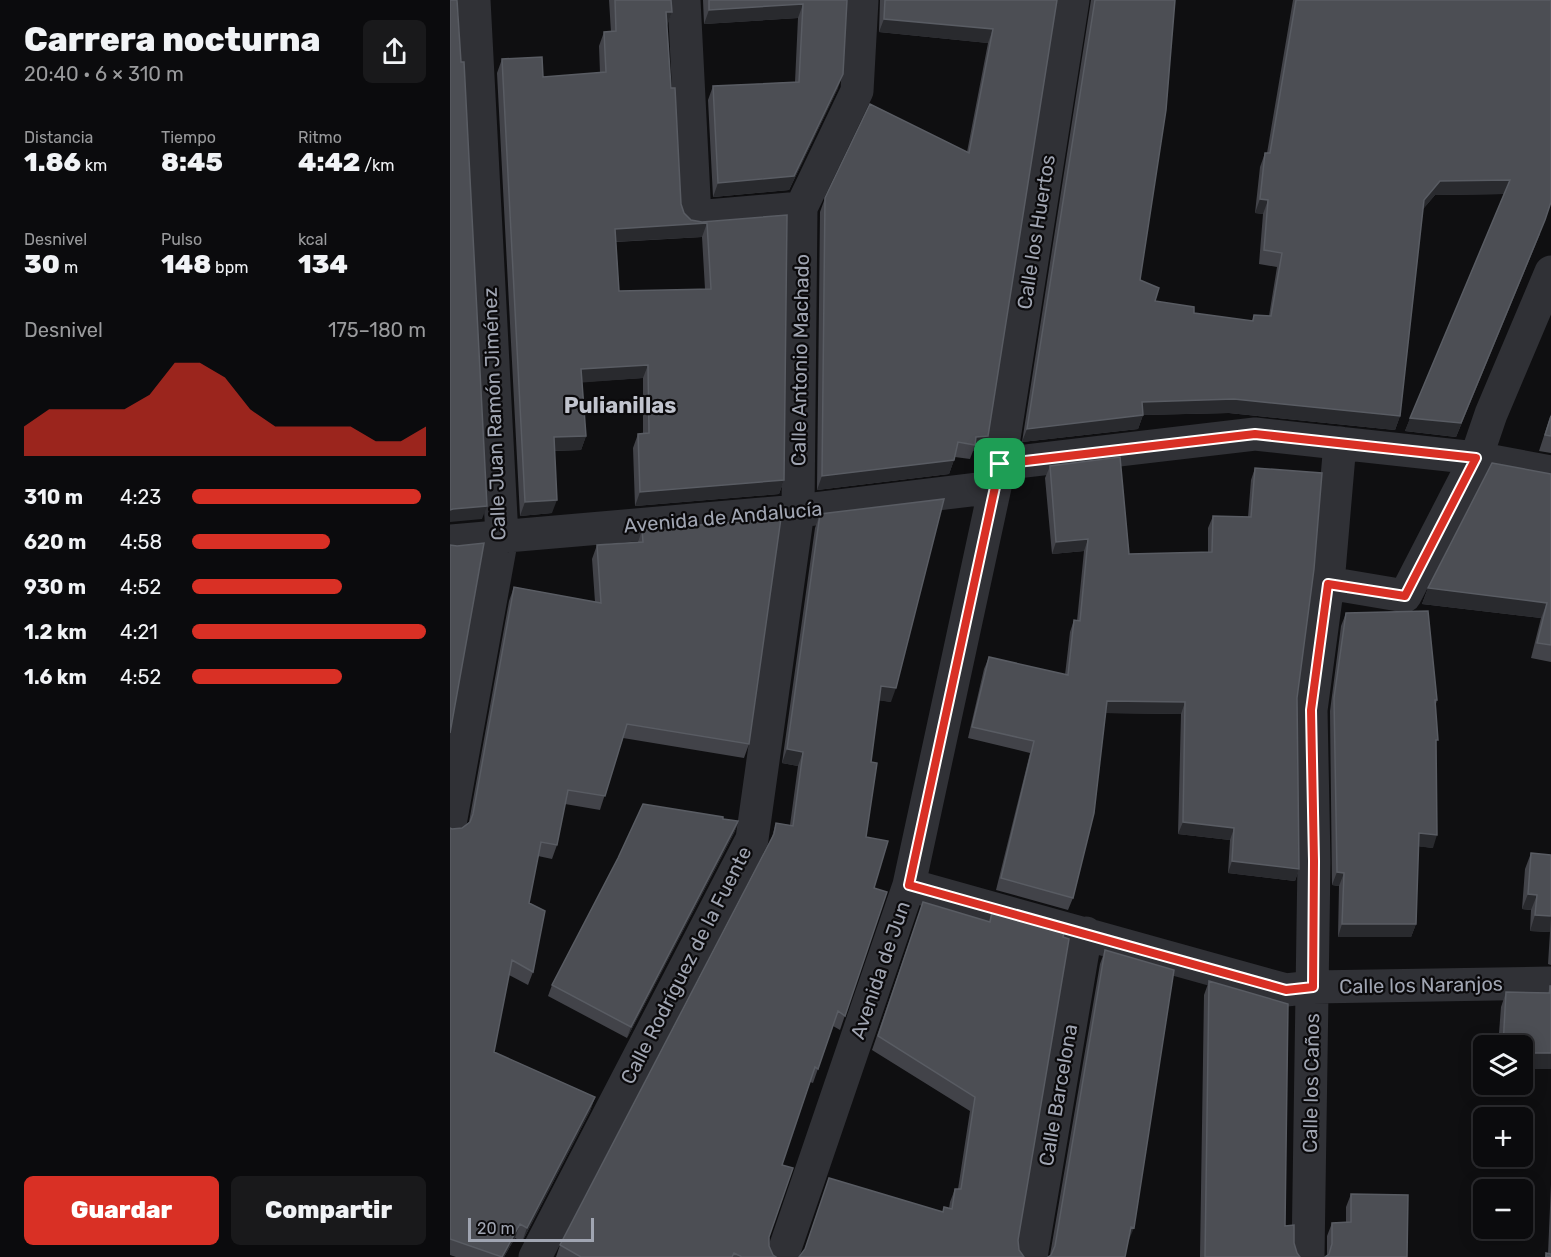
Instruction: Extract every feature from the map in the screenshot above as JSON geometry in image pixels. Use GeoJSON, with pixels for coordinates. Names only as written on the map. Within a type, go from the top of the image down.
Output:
{"type":"FeatureCollection","features":[{"type":"Feature","properties":{"kind":"street","name":"Calle Juan Ramón Jiménez"},"geometry":{"type":"LineString","coordinates":[[450,824],[502,537],[474,0]]}},
{"type":"Feature","properties":{"kind":"street"},"geometry":{"type":"LineString","coordinates":[[684,0],[695,217],[801,208],[857,91],[862,0]]}},
{"type":"Feature","properties":{"kind":"street","name":"Calle los Huertos"},"geometry":{"type":"LineString","coordinates":[[997,476],[1073,0]]}},
{"type":"Feature","properties":{"kind":"street","name":"Calle Antonio Machado"},"geometry":{"type":"LineString","coordinates":[[798,511],[801,208]]}},
{"type":"Feature","properties":{"kind":"street"},"geometry":{"type":"LineString","coordinates":[[1328,584],[1405,596],[1476,458],[1491,414],[1551,272]]}},
{"type":"Feature","properties":{"kind":"street","name":"Avenida de Andalucía"},"geometry":{"type":"LineString","coordinates":[[450,541],[798,511],[1255,434],[1476,458],[1551,472]]}},
{"type":"Feature","properties":{"kind":"street","name":"Calle los Caños"},"geometry":{"type":"LineString","coordinates":[[1308,1257],[1314,861],[1311,710],[1328,584],[1340,443]]}},
{"type":"Feature","properties":{"kind":"street","name":"Avenida de Jun"},"geometry":{"type":"LineString","coordinates":[[782,1257],[909,885],[997,476]]}},
{"type":"Feature","properties":{"kind":"street","name":"Calle Rodríguez de la Fuente"},"geometry":{"type":"LineString","coordinates":[[535,1257],[752,839],[798,511]]}},
{"type":"Feature","properties":{"kind":"street","name":"Calle los Naranjos"},"geometry":{"type":"LineString","coordinates":[[909,885],[1286,990],[1313,987],[1551,983]]}},
{"type":"Feature","properties":{"kind":"street","name":"Calle Barcelona"},"geometry":{"type":"LineString","coordinates":[[1031,1257],[1086,933]]}},
{"type":"Feature","properties":{"kind":"building"},"geometry":{"type":"Polygon","coordinates":[[[450,0],[457,0],[461,62],[464,62],[487,506],[450,510],[450,0]]]}},
{"type":"Feature","properties":{"kind":"building"},"geometry":{"type":"Polygon","coordinates":[[[615,0],[671,0],[672,12],[666,12],[671,88],[675,88],[681,204],[684,213],[691,220],[702,222],[787,215],[784,480],[640,492],[638,434],[649,433],[648,365],[581,369],[586,436],[554,437],[557,500],[525,502],[502,59],[542,57],[543,77],[606,72],[604,32],[616,31],[615,0]],[[707,223],[615,229],[619,291],[711,289],[707,223]]]}},
{"type":"Feature","properties":{"kind":"building"},"geometry":{"type":"Polygon","coordinates":[[[709,0],[847,0],[843,74],[794,176],[718,183],[713,86],[799,82],[803,4],[709,10],[709,0]]]}},
{"type":"Feature","properties":{"kind":"building"},"geometry":{"type":"Polygon","coordinates":[[[885,0],[1057,0],[988,436],[976,437],[975,445],[958,442],[954,460],[822,476],[825,198],[870,104],[969,153],[993,29],[884,19],[885,0]]]}},
{"type":"Feature","properties":{"kind":"building"},"geometry":{"type":"Polygon","coordinates":[[[1095,0],[1175,0],[1166,110],[1140,280],[1159,288],[1155,301],[1194,307],[1194,313],[1253,321],[1254,315],[1271,316],[1282,253],[1264,250],[1268,200],[1260,199],[1265,153],[1270,153],[1296,0],[1551,0],[1551,202],[1461,423],[1410,418],[1510,180],[1440,181],[1424,200],[1400,416],[1234,399],[1142,402],[1143,415],[1027,429],[1095,0]]]}},
{"type":"Feature","properties":{"kind":"building"},"geometry":{"type":"Polygon","coordinates":[[[1551,416],[1551,436],[1545,435],[1551,416]]]}},
{"type":"Feature","properties":{"kind":"building"},"geometry":{"type":"Polygon","coordinates":[[[1120,457],[1129,554],[1212,552],[1213,516],[1251,517],[1255,468],[1322,473],[1314,569],[1297,698],[1299,869],[1232,861],[1234,828],[1183,822],[1185,702],[1107,701],[1094,813],[1073,898],[1001,878],[1034,741],[972,727],[989,657],[1068,675],[1074,620],[1080,621],[1088,539],[1056,542],[1050,466],[1120,457]]]}},
{"type":"Feature","properties":{"kind":"building"},"geometry":{"type":"Polygon","coordinates":[[[1492,463],[1551,474],[1551,645],[1537,643],[1547,603],[1428,588],[1492,463]]]}},
{"type":"Feature","properties":{"kind":"building"},"geometry":{"type":"Polygon","coordinates":[[[944,499],[896,688],[881,686],[871,762],[877,763],[866,837],[888,841],[874,888],[887,892],[845,1016],[838,1011],[818,1069],[815,1067],[782,1165],[793,1168],[769,1237],[769,1246],[776,1257],[742,1257],[734,1253],[732,1257],[581,1257],[560,1245],[774,834],[776,823],[793,826],[803,752],[787,749],[820,514],[944,499]]]}},
{"type":"Feature","properties":{"kind":"building"},"geometry":{"type":"Polygon","coordinates":[[[781,518],[749,744],[627,724],[605,796],[568,790],[557,845],[541,842],[529,903],[545,911],[533,972],[512,960],[494,1052],[595,1097],[527,1228],[520,1224],[502,1257],[450,1239],[450,828],[462,828],[470,822],[473,814],[514,587],[601,603],[597,545],[643,542],[642,530],[781,518]]]}},
{"type":"Feature","properties":{"kind":"building"},"geometry":{"type":"Polygon","coordinates":[[[484,543],[450,733],[450,545],[484,543]]]}},
{"type":"Feature","properties":{"kind":"building"},"geometry":{"type":"Polygon","coordinates":[[[1428,611],[1437,700],[1435,700],[1438,740],[1436,740],[1437,835],[1419,833],[1416,924],[1342,924],[1344,873],[1337,872],[1334,698],[1346,613],[1428,611]]]}},
{"type":"Feature","properties":{"kind":"building"},"geometry":{"type":"Polygon","coordinates":[[[643,804],[738,821],[631,1027],[552,985],[618,858],[643,804]]]}},
{"type":"Feature","properties":{"kind":"building"},"geometry":{"type":"Polygon","coordinates":[[[1531,853],[1551,855],[1551,916],[1535,915],[1537,895],[1528,894],[1531,853]]]}},
{"type":"Feature","properties":{"kind":"building"},"geometry":{"type":"Polygon","coordinates":[[[923,902],[990,922],[992,912],[1064,932],[1063,937],[1069,939],[1018,1240],[1019,1250],[1024,1257],[799,1257],[805,1249],[829,1178],[943,1212],[944,1207],[952,1209],[955,1189],[961,1189],[975,1097],[878,1036],[923,902]]]}},
{"type":"Feature","properties":{"kind":"building"},"geometry":{"type":"Polygon","coordinates":[[[1105,950],[1174,970],[1134,1228],[1131,1227],[1125,1257],[1048,1257],[1055,1246],[1105,950]]]}},
{"type":"Feature","properties":{"kind":"building"},"geometry":{"type":"Polygon","coordinates":[[[1209,981],[1288,1004],[1285,1226],[1294,1225],[1294,1243],[1300,1257],[1205,1257],[1209,981]]]}},
{"type":"Feature","properties":{"kind":"building"},"geometry":{"type":"Polygon","coordinates":[[[1551,986],[1551,1053],[1533,1053],[1533,1035],[1504,1035],[1506,992],[1550,993],[1551,986]]]}},
{"type":"Feature","properties":{"kind":"building"},"geometry":{"type":"Polygon","coordinates":[[[1351,1194],[1408,1195],[1407,1257],[1325,1257],[1329,1254],[1332,1244],[1332,1223],[1351,1222],[1351,1194]]]}},
{"type":"Feature","properties":{"kind":"district","name":"Pulianillas"},"geometry":{"type":"Point","coordinates":[620,405]}},
{"type":"Feature","properties":{"kind":"route"},"geometry":{"type":"LineString","coordinates":[[1255,434],[1476,458],[1405,596],[1328,584],[1311,710],[1314,861],[1313,987],[1286,990],[909,885],[1000,464],[1255,434]]}}]}
